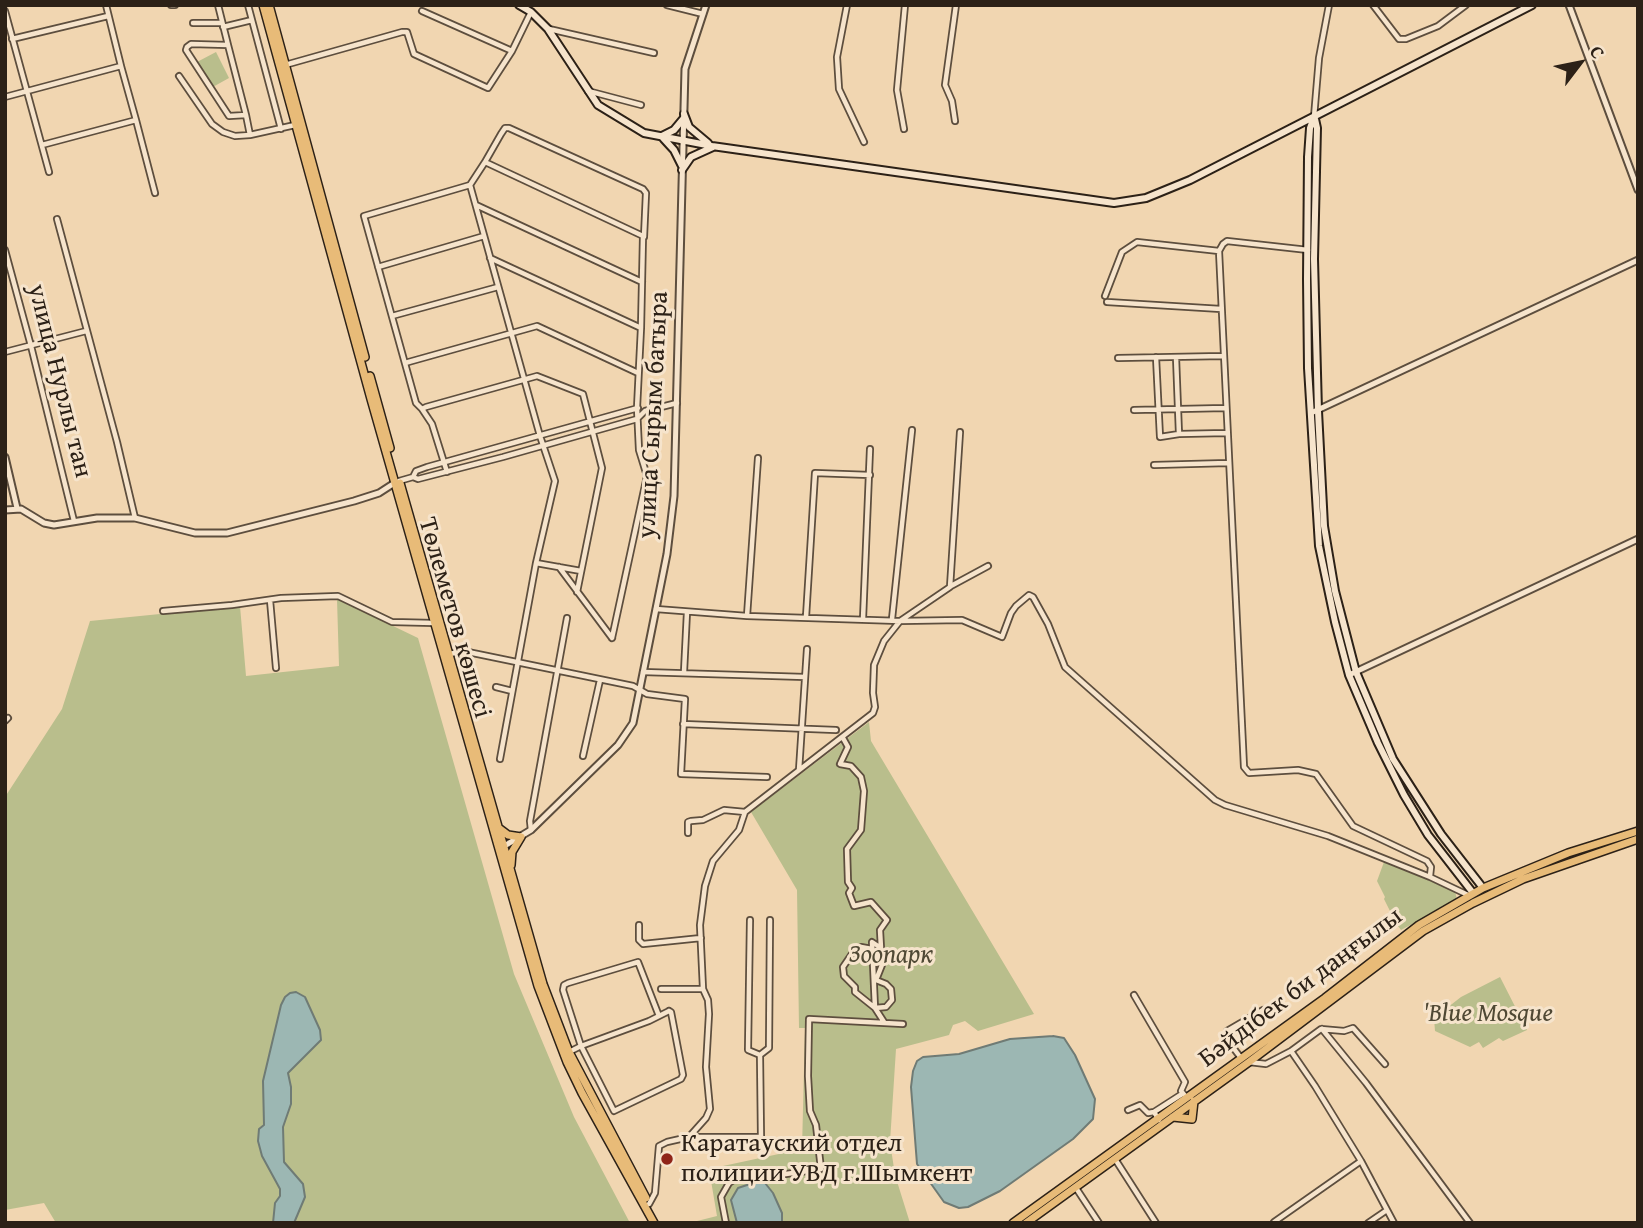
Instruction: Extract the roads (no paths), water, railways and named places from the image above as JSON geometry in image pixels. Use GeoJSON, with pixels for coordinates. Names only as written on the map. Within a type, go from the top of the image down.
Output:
{"type":"FeatureCollection","features":[{"type":"Feature","properties":{"kind":"main road","name":"Төлеметов көшесі"},"geometry":{"type":"LineString","coordinates":[[263,5],[295,112],[434,623],[501,848],[538,986],[567,1062],[654,1223]]}},
{"type":"Feature","properties":{"kind":"main road","name":"Төлеметов көшесі"},"geometry":{"type":"LineString","coordinates":[[269,5],[285,65],[296,125],[397,482]]}},
{"type":"Feature","properties":{"kind":"main road"},"geometry":{"type":"LineString","coordinates":[[519,5],[531,12],[548,29],[598,105],[644,133],[714,146],[1114,203],[1160,193],[1314,117],[1523,7],[1532,5]]}},
{"type":"Feature","properties":{"kind":"main road"},"geometry":{"type":"LineString","coordinates":[[684,116],[693,132],[714,146]]}},
{"type":"Feature","properties":{"kind":"main road"},"geometry":{"type":"LineString","coordinates":[[661,137],[674,130],[684,116]]}},
{"type":"Feature","properties":{"kind":"main road"},"geometry":{"type":"LineString","coordinates":[[1314,117],[1310,128],[1308,157],[1308,250],[1314,412],[1324,526],[1335,591],[1352,673],[1378,743],[1428,835],[1471,894]]}},
{"type":"Feature","properties":{"kind":"main road"},"geometry":{"type":"LineString","coordinates":[[1314,117],[1317,128],[1314,412]]}},
{"type":"Feature","properties":{"kind":"main road"},"geometry":{"type":"LineString","coordinates":[[661,137],[674,150],[682,168],[696,153],[714,146]]}},
{"type":"Feature","properties":{"kind":"main road","name":"Төлеметов көшесі"},"geometry":{"type":"LineString","coordinates":[[417,554],[449,655],[498,827],[501,848],[510,869],[543,984],[569,1052],[660,1223]]}},
{"type":"Feature","properties":{"kind":"main road"},"geometry":{"type":"LineString","coordinates":[[1352,673],[1393,758],[1441,834],[1483,888]]}},
{"type":"Feature","properties":{"kind":"main road"},"geometry":{"type":"LineString","coordinates":[[498,827],[508,835],[521,837],[512,852],[510,869]]}},
{"type":"Feature","properties":{"kind":"main road","name":"Бәйдібек би даңғылы"},"geometry":{"type":"LineString","coordinates":[[1245,1060],[1419,925],[1471,894],[1569,853],[1637,834]]}},
{"type":"Feature","properties":{"kind":"main road","name":"Бәйдібек би даңғылы"},"geometry":{"type":"LineString","coordinates":[[1030,1222],[1158,1118],[1245,1060],[1423,931],[1523,879],[1637,834]]}},
{"type":"Feature","properties":{"kind":"main road"},"geometry":{"type":"LineString","coordinates":[[1172,1117],[1192,1119],[1188,1098]]}},
{"type":"Feature","properties":{"kind":"main road","name":"Бәйдібек би даңғылы"},"geometry":{"type":"LineString","coordinates":[[1158,1118],[1172,1117],[1188,1098]]}},
{"type":"Feature","properties":{"kind":"main road","name":"Бәйдібек би даңғылы"},"geometry":{"type":"LineString","coordinates":[[1013,1223],[1112,1156]]}},
{"type":"Feature","properties":{"kind":"street"},"geometry":{"type":"LineString","coordinates":[[106,5],[155,193]]}},
{"type":"Feature","properties":{"kind":"street"},"geometry":{"type":"LineString","coordinates":[[218,5],[250,135]]}},
{"type":"Feature","properties":{"kind":"street"},"geometry":{"type":"LineString","coordinates":[[248,5],[281,129]]}},
{"type":"Feature","properties":{"kind":"street"},"geometry":{"type":"LineString","coordinates":[[669,5],[703,14]]}},
{"type":"Feature","properties":{"kind":"street","name":"улица Сырым батыра"},"geometry":{"type":"LineString","coordinates":[[501,848],[531,830],[623,739],[633,723],[667,554],[674,496],[685,69],[706,5]]}},
{"type":"Feature","properties":{"kind":"street"},"geometry":{"type":"LineString","coordinates":[[847,5],[836,57],[839,89],[864,142]]}},
{"type":"Feature","properties":{"kind":"street"},"geometry":{"type":"LineString","coordinates":[[904,129],[897,90],[905,5]]}},
{"type":"Feature","properties":{"kind":"street"},"geometry":{"type":"LineString","coordinates":[[955,121],[952,101],[945,85],[956,5]]}},
{"type":"Feature","properties":{"kind":"street"},"geometry":{"type":"LineString","coordinates":[[1314,117],[1319,58],[1329,5]]}},
{"type":"Feature","properties":{"kind":"street"},"geometry":{"type":"LineString","coordinates":[[1373,5],[1399,39],[1406,39],[1438,26],[1466,5]]}},
{"type":"Feature","properties":{"kind":"street"},"geometry":{"type":"LineString","coordinates":[[1569,5],[1638,190]]}},
{"type":"Feature","properties":{"kind":"street"},"geometry":{"type":"LineString","coordinates":[[5,11],[49,172]]}},
{"type":"Feature","properties":{"kind":"street"},"geometry":{"type":"LineString","coordinates":[[422,11],[512,51]]}},
{"type":"Feature","properties":{"kind":"street"},"geometry":{"type":"LineString","coordinates":[[285,65],[407,32],[414,54],[486,89],[491,86],[512,51],[531,12]]}},
{"type":"Feature","properties":{"kind":"street"},"geometry":{"type":"LineString","coordinates":[[12,39],[108,16]]}},
{"type":"Feature","properties":{"kind":"street"},"geometry":{"type":"LineString","coordinates":[[193,23],[223,25],[252,20]]}},
{"type":"Feature","properties":{"kind":"street"},"geometry":{"type":"LineString","coordinates":[[548,29],[654,53]]}},
{"type":"Feature","properties":{"kind":"street"},"geometry":{"type":"LineString","coordinates":[[228,45],[191,44],[186,50],[229,116],[246,115]]}},
{"type":"Feature","properties":{"kind":"street"},"geometry":{"type":"LineString","coordinates":[[5,97],[121,65]]}},
{"type":"Feature","properties":{"kind":"street"},"geometry":{"type":"LineString","coordinates":[[179,76],[212,124],[223,132],[235,136],[250,135],[296,125]]}},
{"type":"Feature","properties":{"kind":"street"},"geometry":{"type":"LineString","coordinates":[[587,91],[641,105]]}},
{"type":"Feature","properties":{"kind":"street"},"geometry":{"type":"LineString","coordinates":[[42,145],[136,120]]}},
{"type":"Feature","properties":{"kind":"street"},"geometry":{"type":"LineString","coordinates":[[447,471],[432,424],[416,403],[364,216],[471,185],[501,134],[505,128],[509,128],[643,189],[646,193],[637,419],[639,450],[647,476],[612,638],[559,567]]}},
{"type":"Feature","properties":{"kind":"street"},"geometry":{"type":"LineString","coordinates":[[485,162],[644,237]]}},
{"type":"Feature","properties":{"kind":"street"},"geometry":{"type":"LineString","coordinates":[[471,185],[540,436],[555,481],[536,564],[500,759]]}},
{"type":"Feature","properties":{"kind":"street"},"geometry":{"type":"LineString","coordinates":[[475,204],[642,282]]}},
{"type":"Feature","properties":{"kind":"street"},"geometry":{"type":"LineString","coordinates":[[57,219],[135,518]]}},
{"type":"Feature","properties":{"kind":"street"},"geometry":{"type":"LineString","coordinates":[[378,267],[484,236]]}},
{"type":"Feature","properties":{"kind":"street"},"geometry":{"type":"LineString","coordinates":[[1308,250],[1227,241],[1219,251],[1244,767],[1249,773],[1298,770],[1316,774],[1353,826],[1427,861],[1432,867],[1430,877]]}},
{"type":"Feature","properties":{"kind":"street"},"geometry":{"type":"LineString","coordinates":[[1105,296],[1122,252],[1137,242],[1219,251]]}},
{"type":"Feature","properties":{"kind":"street","name":"улица Нурлы тан"},"geometry":{"type":"LineString","coordinates":[[5,250],[74,521]]}},
{"type":"Feature","properties":{"kind":"street"},"geometry":{"type":"LineString","coordinates":[[490,258],[640,328]]}},
{"type":"Feature","properties":{"kind":"street"},"geometry":{"type":"LineString","coordinates":[[1314,412],[1638,260]]}},
{"type":"Feature","properties":{"kind":"street"},"geometry":{"type":"LineString","coordinates":[[391,316],[498,287]]}},
{"type":"Feature","properties":{"kind":"street"},"geometry":{"type":"LineString","coordinates":[[1107,302],[1221,309]]}},
{"type":"Feature","properties":{"kind":"street"},"geometry":{"type":"LineString","coordinates":[[405,363],[539,327],[638,373]]}},
{"type":"Feature","properties":{"kind":"street"},"geometry":{"type":"LineString","coordinates":[[5,352],[86,331]]}},
{"type":"Feature","properties":{"kind":"street"},"geometry":{"type":"LineString","coordinates":[[1118,358],[1223,356]]}},
{"type":"Feature","properties":{"kind":"street"},"geometry":{"type":"LineString","coordinates":[[1156,357],[1160,437],[1226,433]]}},
{"type":"Feature","properties":{"kind":"street"},"geometry":{"type":"LineString","coordinates":[[1176,357],[1179,434]]}},
{"type":"Feature","properties":{"kind":"street"},"geometry":{"type":"LineString","coordinates":[[422,409],[538,376],[583,394],[602,468],[577,592]]}},
{"type":"Feature","properties":{"kind":"street"},"geometry":{"type":"LineString","coordinates":[[5,510],[17,508],[54,526],[97,518],[135,518],[195,533],[227,533],[355,501],[413,477],[418,479],[543,446],[637,419],[645,411],[677,403]]}},
{"type":"Feature","properties":{"kind":"street"},"geometry":{"type":"LineString","coordinates":[[413,477],[416,471],[444,462],[637,408],[645,411]]}},
{"type":"Feature","properties":{"kind":"street"},"geometry":{"type":"LineString","coordinates":[[1133,410],[1225,408]]}},
{"type":"Feature","properties":{"kind":"street"},"geometry":{"type":"LineString","coordinates":[[892,620],[912,430]]}},
{"type":"Feature","properties":{"kind":"street"},"geometry":{"type":"LineString","coordinates":[[950,587],[960,432]]}},
{"type":"Feature","properties":{"kind":"street"},"geometry":{"type":"LineString","coordinates":[[863,619],[870,449]]}},
{"type":"Feature","properties":{"kind":"street"},"geometry":{"type":"LineString","coordinates":[[5,457],[17,508]]}},
{"type":"Feature","properties":{"kind":"street"},"geometry":{"type":"LineString","coordinates":[[747,616],[758,458]]}},
{"type":"Feature","properties":{"kind":"street"},"geometry":{"type":"LineString","coordinates":[[1154,465],[1228,463]]}},
{"type":"Feature","properties":{"kind":"street"},"geometry":{"type":"LineString","coordinates":[[806,617],[815,473],[870,475]]}},
{"type":"Feature","properties":{"kind":"street"},"geometry":{"type":"LineString","coordinates":[[1352,673],[1638,539]]}},
{"type":"Feature","properties":{"kind":"street"},"geometry":{"type":"LineString","coordinates":[[536,564],[581,571]]}},
{"type":"Feature","properties":{"kind":"street"},"geometry":{"type":"LineString","coordinates":[[689,1138],[710,1109],[706,1067],[708,1000],[703,989],[701,938],[705,886],[713,861],[739,830],[745,812],[873,713],[874,665],[884,641],[900,621],[950,587],[988,566]]}},
{"type":"Feature","properties":{"kind":"street"},"geometry":{"type":"LineString","coordinates":[[656,609],[747,616],[900,621],[962,620],[1002,637],[1011,613],[1028,594],[1033,597],[1048,624],[1065,667],[1215,800],[1328,836],[1471,894]]}},
{"type":"Feature","properties":{"kind":"street"},"geometry":{"type":"LineString","coordinates":[[163,611],[338,596],[392,622],[434,623]]}},
{"type":"Feature","properties":{"kind":"street"},"geometry":{"type":"LineString","coordinates":[[270,600],[276,668]]}},
{"type":"Feature","properties":{"kind":"street"},"geometry":{"type":"LineString","coordinates":[[684,672],[687,612]]}},
{"type":"Feature","properties":{"kind":"street"},"geometry":{"type":"LineString","coordinates":[[531,830],[530,821],[567,618]]}},
{"type":"Feature","properties":{"kind":"street"},"geometry":{"type":"LineString","coordinates":[[799,771],[807,649]]}},
{"type":"Feature","properties":{"kind":"street"},"geometry":{"type":"LineString","coordinates":[[449,655],[463,651],[633,686],[647,694],[685,699],[681,774],[767,777]]}},
{"type":"Feature","properties":{"kind":"street"},"geometry":{"type":"LineString","coordinates":[[643,672],[805,677]]}},
{"type":"Feature","properties":{"kind":"street"},"geometry":{"type":"LineString","coordinates":[[583,756],[600,680]]}},
{"type":"Feature","properties":{"kind":"street"},"geometry":{"type":"LineString","coordinates":[[496,687],[512,691]]}},
{"type":"Feature","properties":{"kind":"street"},"geometry":{"type":"LineString","coordinates":[[683,724],[836,730]]}},
{"type":"Feature","properties":{"kind":"street"},"geometry":{"type":"LineString","coordinates":[[843,738],[848,747],[841,764],[851,766],[862,777],[864,791],[861,830],[847,849],[848,882],[852,888],[849,893],[853,906],[871,902],[887,920],[880,930],[881,948],[876,958],[882,965],[876,980],[891,989],[892,999],[886,1007],[875,1008]]}},
{"type":"Feature","properties":{"kind":"street"},"geometry":{"type":"LineString","coordinates":[[688,833],[688,822],[703,820],[723,810],[745,812]]}},
{"type":"Feature","properties":{"kind":"street"},"geometry":{"type":"LineString","coordinates":[[750,919],[748,1050],[760,1055]]}},
{"type":"Feature","properties":{"kind":"street"},"geometry":{"type":"LineString","coordinates":[[760,1055],[769,1048],[769,920]]}},
{"type":"Feature","properties":{"kind":"street"},"geometry":{"type":"LineString","coordinates":[[639,925],[639,940],[643,944],[701,938]]}},
{"type":"Feature","properties":{"kind":"street"},"geometry":{"type":"LineString","coordinates":[[875,1008],[872,942],[881,948]]}},
{"type":"Feature","properties":{"kind":"street"},"geometry":{"type":"LineString","coordinates":[[872,948],[862,947],[854,951],[844,967],[844,976],[855,987],[855,992],[875,1008],[884,1023]]}},
{"type":"Feature","properties":{"kind":"street"},"geometry":{"type":"LineString","coordinates":[[614,1111],[581,1046],[564,985],[638,962],[659,1016]]}},
{"type":"Feature","properties":{"kind":"street"},"geometry":{"type":"LineString","coordinates":[[661,989],[703,989]]}},
{"type":"Feature","properties":{"kind":"street"},"geometry":{"type":"LineString","coordinates":[[1134,995],[1185,1082],[1181,1091],[1188,1098]]}},
{"type":"Feature","properties":{"kind":"street"},"geometry":{"type":"LineString","coordinates":[[1264,1010],[1227,1031],[1228,1041],[1245,1060],[1266,1064],[1291,1051],[1321,1029],[1345,1031],[1353,1028],[1385,1064]]}},
{"type":"Feature","properties":{"kind":"street"},"geometry":{"type":"LineString","coordinates":[[569,1052],[671,1012],[683,1075],[681,1079],[602,1117]]}},
{"type":"Feature","properties":{"kind":"street"},"geometry":{"type":"LineString","coordinates":[[726,1223],[721,1197],[729,1183],[743,1174],[772,1176],[821,1169],[816,1125],[810,1111],[809,1019],[903,1024]]}},
{"type":"Feature","properties":{"kind":"street"},"geometry":{"type":"LineString","coordinates":[[1321,1029],[1366,1083],[1471,1223]]}},
{"type":"Feature","properties":{"kind":"street"},"geometry":{"type":"LineString","coordinates":[[1291,1051],[1362,1161],[1394,1223]]}},
{"type":"Feature","properties":{"kind":"street"},"geometry":{"type":"LineString","coordinates":[[649,1204],[655,1194],[659,1146],[689,1138],[761,1137],[760,1055]]}},
{"type":"Feature","properties":{"kind":"street"},"geometry":{"type":"LineString","coordinates":[[1128,1110],[1140,1105],[1158,1118]]}},
{"type":"Feature","properties":{"kind":"street"},"geometry":{"type":"LineString","coordinates":[[1112,1156],[1156,1223]]}},
{"type":"Feature","properties":{"kind":"street"},"geometry":{"type":"LineString","coordinates":[[1274,1222],[1362,1161]]}},
{"type":"Feature","properties":{"kind":"street"},"geometry":{"type":"LineString","coordinates":[[1076,1187],[1099,1223]]}},
{"type":"Feature","properties":{"kind":"street"},"geometry":{"type":"LineString","coordinates":[[1368,1223],[1387,1210]]}},
{"type":"Feature","properties":{"kind":"water"},"geometry":{"type":"Polygon","coordinates":[[[296,992],[305,997],[320,1030],[321,1040],[288,1073],[291,1104],[283,1127],[284,1162],[303,1184],[305,1197],[294,1223],[273,1223],[280,1189],[262,1156],[258,1141],[259,1129],[264,1125],[263,1081],[281,1005],[285,997],[296,992]]]}},
{"type":"Feature","properties":{"kind":"water"},"geometry":{"type":"Polygon","coordinates":[[[1053,1036],[1064,1038],[1075,1055],[1095,1099],[1093,1119],[1073,1139],[1000,1191],[968,1207],[959,1208],[944,1202],[917,1164],[911,1087],[917,1061],[923,1057],[959,1054],[1010,1039],[1053,1036]]]}},
{"type":"Feature","properties":{"kind":"water"},"geometry":{"type":"Polygon","coordinates":[[[753,1183],[765,1183],[773,1193],[782,1213],[782,1223],[737,1223],[731,1200],[738,1188],[753,1183]]]}},
{"type":"Feature","properties":{"kind":"place","name":"Каратауский отдел полиции УВД г.Шымкент"},"geometry":{"type":"Point","coordinates":[667,1159]}},
{"type":"Feature","properties":{"kind":"park label","name":"Зоопарк"},"geometry":{"type":"Point","coordinates":[891,955]}},
{"type":"Feature","properties":{"kind":"park label","name":"'Blue Mosque"},"geometry":{"type":"Point","coordinates":[1488,1014]}}]}
